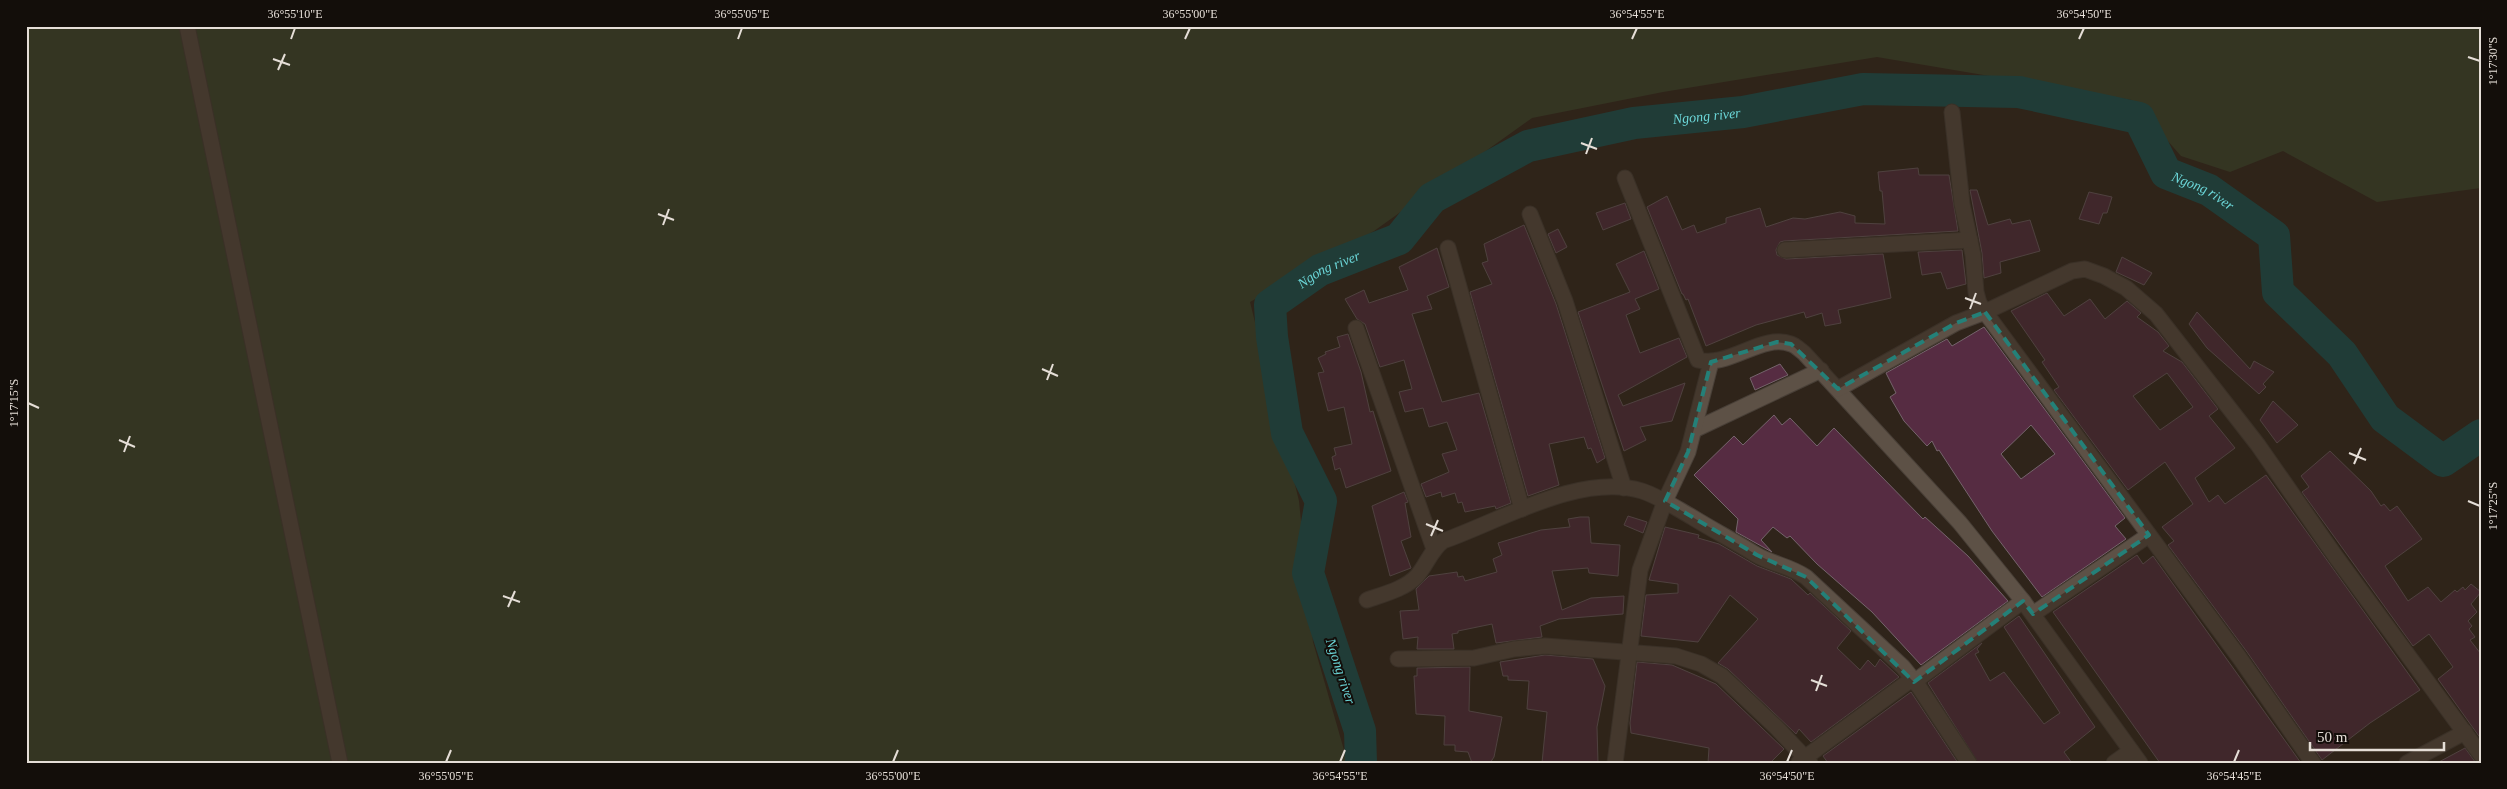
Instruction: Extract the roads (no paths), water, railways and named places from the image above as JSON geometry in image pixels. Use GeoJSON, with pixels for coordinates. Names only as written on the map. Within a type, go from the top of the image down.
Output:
{"type":"FeatureCollection","features":[{"type":"Feature","properties":{"kind":"street"},"geometry":{"type":"LineString","coordinates":[[187,26],[340,763]]}},
{"type":"Feature","properties":{"kind":"street"},"geometry":{"type":"LineString","coordinates":[[1952,112],[1962,204],[1970,240],[1979,303],[2313,763]]}},
{"type":"Feature","properties":{"kind":"street"},"geometry":{"type":"LineString","coordinates":[[1626,178],[1694,356],[1698,360],[1710,362],[1777,342],[1791,344],[1804,352],[1960,523],[2033,614],[2135,757],[2114,763]]}},
{"type":"Feature","properties":{"kind":"street"},"geometry":{"type":"LineString","coordinates":[[1530,214],[1568,310],[1624,488]]}},
{"type":"Feature","properties":{"kind":"street"},"geometry":{"type":"LineString","coordinates":[[1785,250],[1970,240]]}},
{"type":"Feature","properties":{"kind":"street"},"geometry":{"type":"LineString","coordinates":[[1448,248],[1522,509]]}},
{"type":"Feature","properties":{"kind":"street"},"geometry":{"type":"LineString","coordinates":[[1838,389],[1956,323],[1985,312],[2072,271],[2086,269],[2126,288],[2148,307],[2190,356],[2258,445],[2342,565],[2481,755]]}},
{"type":"Feature","properties":{"kind":"street"},"geometry":{"type":"LineString","coordinates":[[1356,328],[1434,549]]}},
{"type":"Feature","properties":{"kind":"street"},"geometry":{"type":"LineString","coordinates":[[1615,763],[1640,570],[1665,501],[1683,464],[1694,430],[1710,362]]}},
{"type":"Feature","properties":{"kind":"street"},"geometry":{"type":"LineString","coordinates":[[1694,430],[1821,370]]}},
{"type":"Feature","properties":{"kind":"street"},"geometry":{"type":"LineString","coordinates":[[1367,600],[1410,582],[1417,576],[1434,549],[1443,541],[1522,509],[1580,490],[1624,488],[1643,491],[1665,501],[1757,555],[1788,566],[1806,577],[1896,661],[1913,680],[1969,763]]}},
{"type":"Feature","properties":{"kind":"street"},"geometry":{"type":"LineString","coordinates":[[2033,614],[2149,535]]}},
{"type":"Feature","properties":{"kind":"street"},"geometry":{"type":"LineString","coordinates":[[1398,658],[1474,658],[1514,649],[1545,646],[1676,656],[1701,664],[1722,676],[1745,697],[1804,761],[2023,601]]}},
{"type":"Feature","properties":{"kind":"street"},"geometry":{"type":"LineString","coordinates":[[2407,763],[2465,732]]}},
{"type":"Feature","properties":{"kind":"waterway","name":"Ngong river"},"geometry":{"type":"LineString","coordinates":[[1361,763],[1360,731],[1308,573],[1321,501],[1287,433],[1272,337],[1270,305],[1320,270],[1399,239],[1432,198],[1528,146],[1634,123],[1743,112],[1863,89],[2019,92],[2139,118],[2166,173],[2209,190],[2274,236],[2278,292],[2342,354],[2385,418],[2443,461],[2481,435]]}}]}
